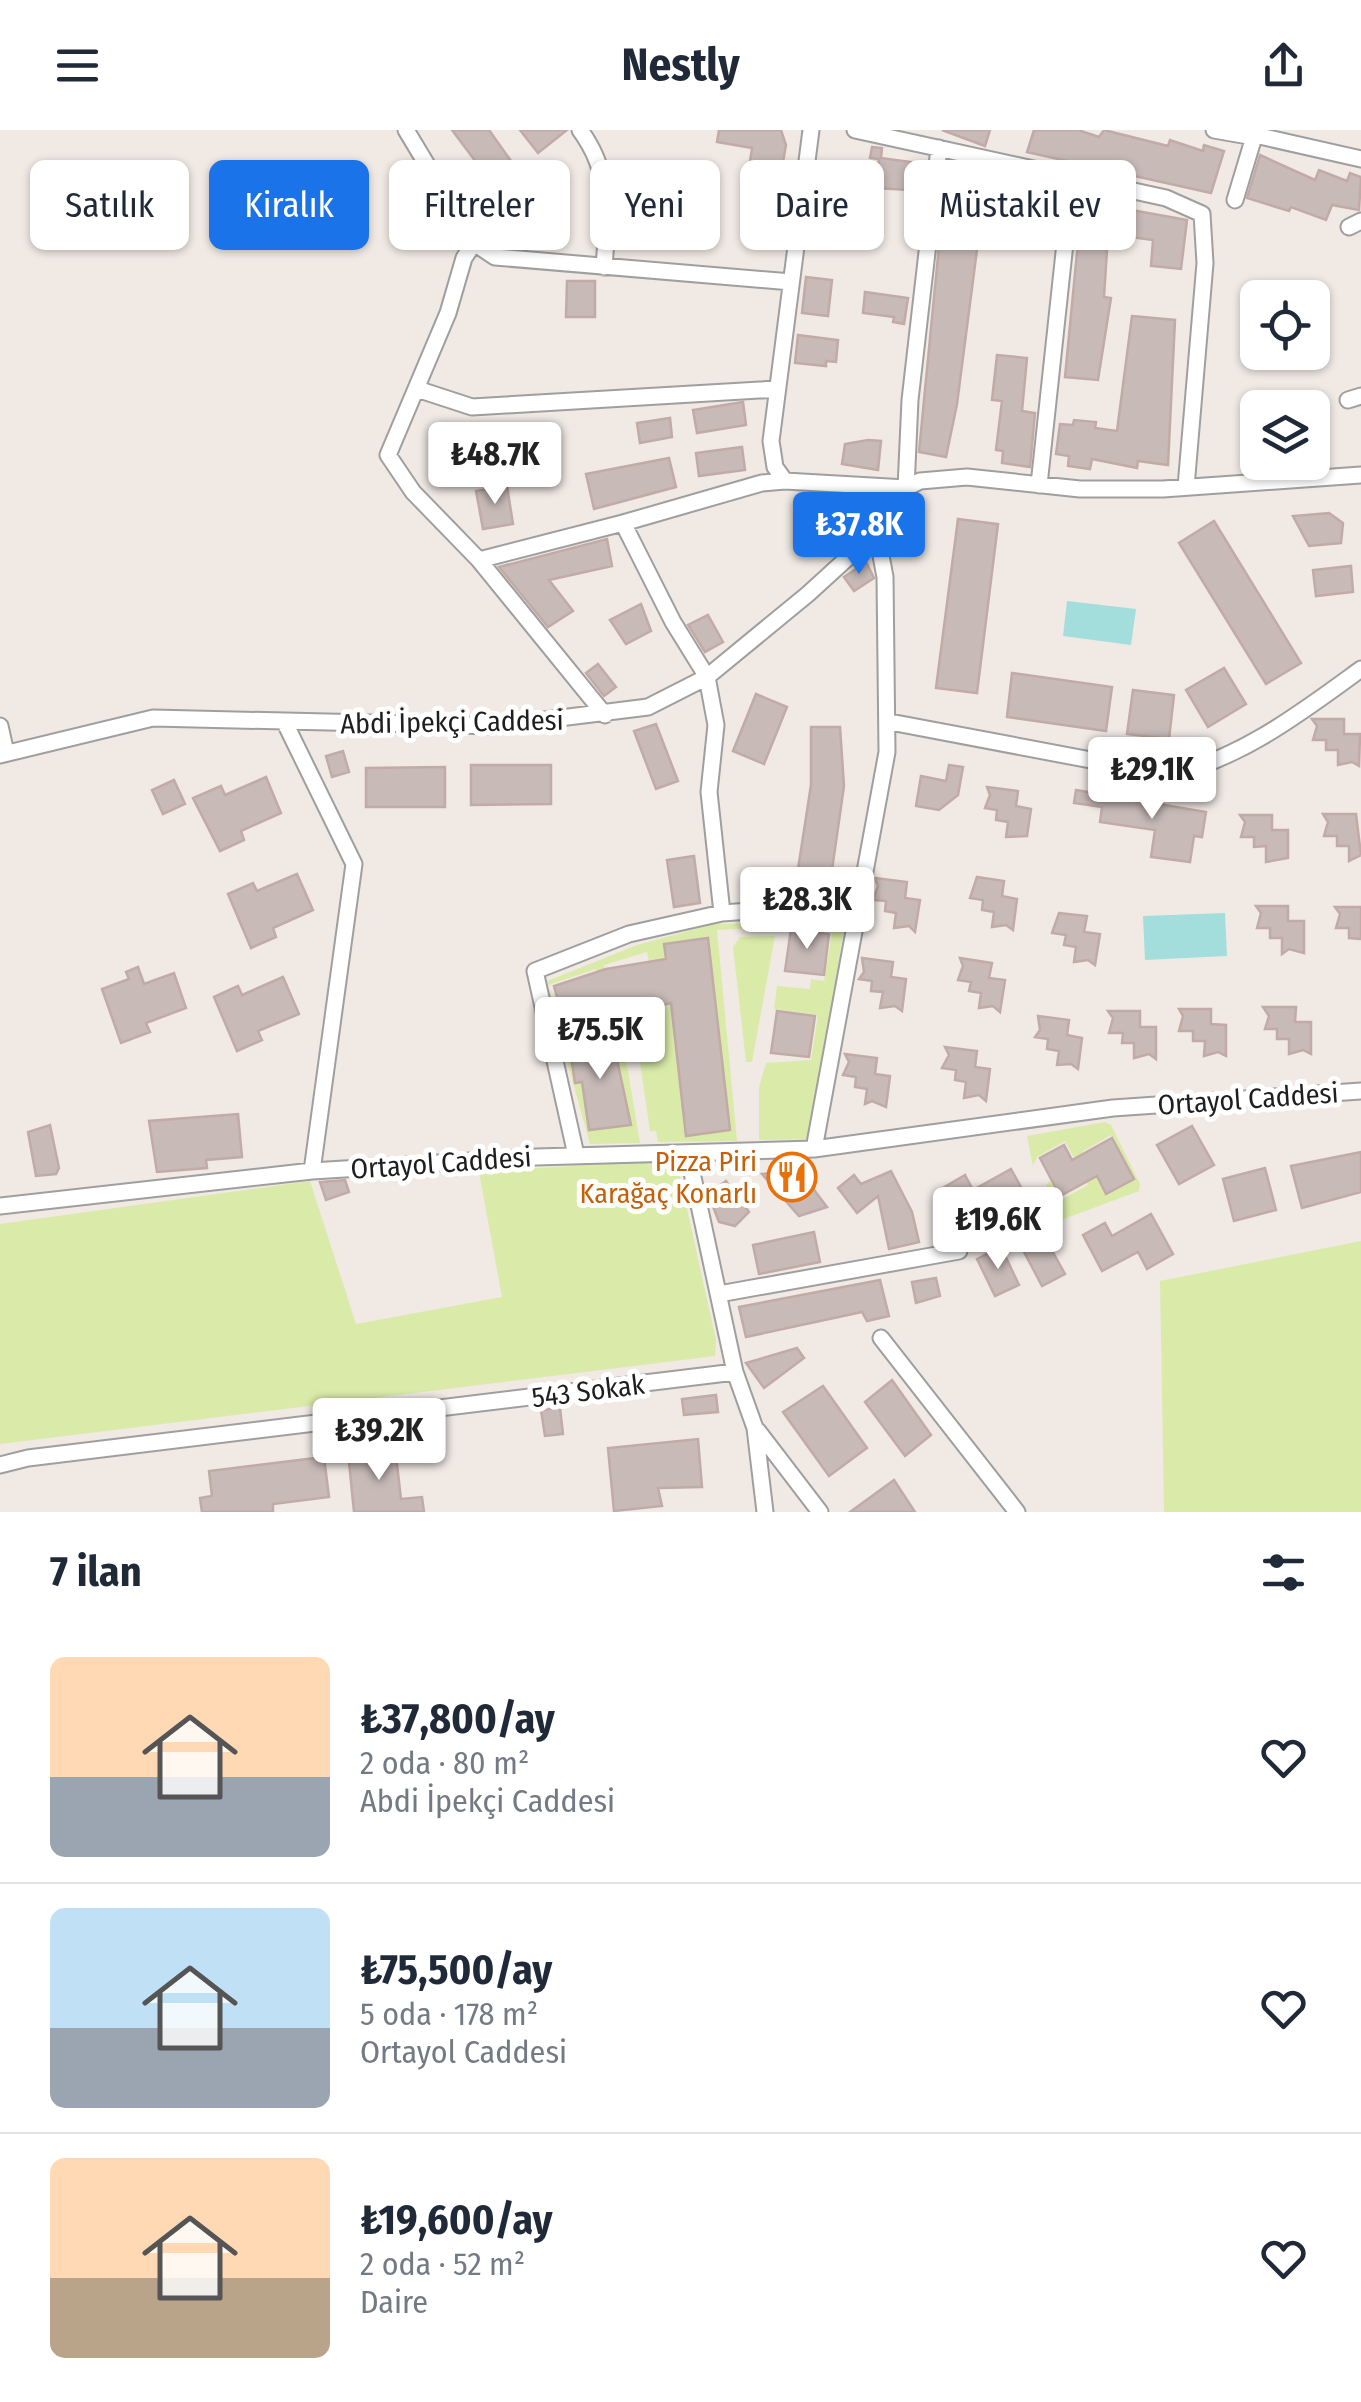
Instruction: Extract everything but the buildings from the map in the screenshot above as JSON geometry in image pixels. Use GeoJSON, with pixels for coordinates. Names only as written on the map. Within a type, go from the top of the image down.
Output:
{"type":"FeatureCollection","features":[{"type":"Feature","properties":{"kind":"street"},"geometry":{"type":"LineString","coordinates":[[406,130],[424,160]]}},
{"type":"Feature","properties":{"kind":"street"},"geometry":{"type":"LineString","coordinates":[[580,130],[598,155],[606,189],[609,208],[604,267]]}},
{"type":"Feature","properties":{"kind":"street"},"geometry":{"type":"LineString","coordinates":[[786,481],[774,467],[771,441],[812,130]]}},
{"type":"Feature","properties":{"kind":"street"},"geometry":{"type":"LineString","coordinates":[[855,130],[992,160]]}},
{"type":"Feature","properties":{"kind":"street"},"geometry":{"type":"LineString","coordinates":[[1214,130],[1255,134],[1361,158]]}},
{"type":"Feature","properties":{"kind":"street"},"geometry":{"type":"LineString","coordinates":[[1235,200],[1255,134]]}},
{"type":"Feature","properties":{"kind":"street"},"geometry":{"type":"LineString","coordinates":[[906,488],[910,400],[939,148]]}},
{"type":"Feature","properties":{"kind":"street"},"geometry":{"type":"LineString","coordinates":[[1136,192],[1166,198],[1202,214],[1205,263],[1186,487]]}},
{"type":"Feature","properties":{"kind":"street"},"geometry":{"type":"LineString","coordinates":[[469,250],[448,312],[388,455],[413,492],[479,560],[605,715]]}},
{"type":"Feature","properties":{"kind":"street"},"geometry":{"type":"LineString","coordinates":[[484,250],[495,258],[792,282]]}},
{"type":"Feature","properties":{"kind":"street"},"geometry":{"type":"LineString","coordinates":[[1039,484],[1064,250]]}},
{"type":"Feature","properties":{"kind":"street"},"geometry":{"type":"LineString","coordinates":[[417,389],[472,407],[776,389]]}},
{"type":"Feature","properties":{"kind":"street"},"geometry":{"type":"LineString","coordinates":[[479,560],[762,483],[906,488],[944,476],[1080,489],[1186,487],[1361,475]]}},
{"type":"Feature","properties":{"kind":"street","name":"Abdi İpekçi Caddesi"},"geometry":{"type":"LineString","coordinates":[[3,754],[153,718],[496,726],[605,715],[668,700],[707,677],[808,594],[876,529],[906,488]]}},
{"type":"Feature","properties":{"kind":"street"},"geometry":{"type":"LineString","coordinates":[[623,523],[673,622],[707,677],[716,726],[709,792],[722,913]]}},
{"type":"Feature","properties":{"kind":"street"},"geometry":{"type":"LineString","coordinates":[[814,1149],[890,722],[886,576],[876,529]]}},
{"type":"Feature","properties":{"kind":"street"},"geometry":{"type":"LineString","coordinates":[[890,722],[1170,775],[1211,766],[1295,716],[1361,669]]}},
{"type":"Feature","properties":{"kind":"street"},"geometry":{"type":"LineString","coordinates":[[286,724],[354,864],[312,1171]]}},
{"type":"Feature","properties":{"kind":"street"},"geometry":{"type":"LineString","coordinates":[[0,726],[3,754]]}},
{"type":"Feature","properties":{"kind":"street"},"geometry":{"type":"LineString","coordinates":[[576,1156],[535,972],[629,934],[722,913],[859,902]]}},
{"type":"Feature","properties":{"kind":"street","name":"Ortayol Caddesi"},"geometry":{"type":"LineString","coordinates":[[0,1206],[312,1171],[576,1156],[814,1149],[1113,1108],[1361,1091]]}},
{"type":"Feature","properties":{"kind":"street"},"geometry":{"type":"LineString","coordinates":[[688,1154],[736,1372],[755,1428],[766,1512]]}},
{"type":"Feature","properties":{"kind":"street"},"geometry":{"type":"LineString","coordinates":[[718,1294],[959,1251]]}},
{"type":"Feature","properties":{"kind":"street"},"geometry":{"type":"LineString","coordinates":[[881,1338],[1018,1512]]}},
{"type":"Feature","properties":{"kind":"street","name":"543 Sokak"},"geometry":{"type":"LineString","coordinates":[[0,1465],[28,1458],[736,1372]]}},
{"type":"Feature","properties":{"kind":"street"},"geometry":{"type":"LineString","coordinates":[[755,1428],[820,1512]]}},
{"type":"Feature","properties":{"kind":"green space"},"geometry":{"type":"Polygon","coordinates":[[[845,922],[811,1139],[759,1140],[759,1087],[766,1063],[811,1060],[818,1015],[774,1009],[777,986],[810,989],[811,979],[824,981],[832,933],[791,926],[717,930],[737,1141],[658,1142],[656,1131],[650,1131],[634,1021],[658,1007],[647,952],[604,965],[611,1013],[607,1016],[596,969],[548,985],[565,1039],[608,1029],[622,1035],[640,1143],[590,1144],[545,982],[637,945],[714,924],[845,922]]]}},
{"type":"Feature","properties":{"kind":"green space"},"geometry":{"type":"Polygon","coordinates":[[[775,936],[752,1062],[746,1062],[733,947],[740,937],[775,936]]]}},
{"type":"Feature","properties":{"kind":"green space"},"geometry":{"type":"Polygon","coordinates":[[[1105,1122],[1111,1125],[1140,1184],[1139,1191],[1061,1220],[1046,1185],[1050,1181],[1061,1200],[1088,1185],[1065,1141],[1037,1157],[1033,1166],[1027,1136],[1105,1122]],[[1111,1135],[1082,1152],[1107,1195],[1135,1179],[1111,1135]]]}},
{"type":"Feature","properties":{"kind":"green space"},"geometry":{"type":"Polygon","coordinates":[[[662,1160],[678,1168],[716,1340],[715,1356],[0,1444],[0,1224],[310,1181],[356,1324],[502,1297],[479,1172],[662,1160]]]}},
{"type":"Feature","properties":{"kind":"green space"},"geometry":{"type":"Polygon","coordinates":[[[1361,1241],[1361,1512],[1164,1512],[1160,1281],[1361,1241]]]}},
{"type":"Feature","properties":{"kind":"water"},"geometry":{"type":"Polygon","coordinates":[[[1067,601],[1136,609],[1131,645],[1063,636],[1067,601]]]}},
{"type":"Feature","properties":{"kind":"water"},"geometry":{"type":"Polygon","coordinates":[[[1225,913],[1227,956],[1145,960],[1143,916],[1225,913]]]}},
{"type":"Feature","properties":{"kind":"place","name":"Pizza Piri Karağaç Konarlı"},"geometry":{"type":"Point","coordinates":[792,1177]}}]}
